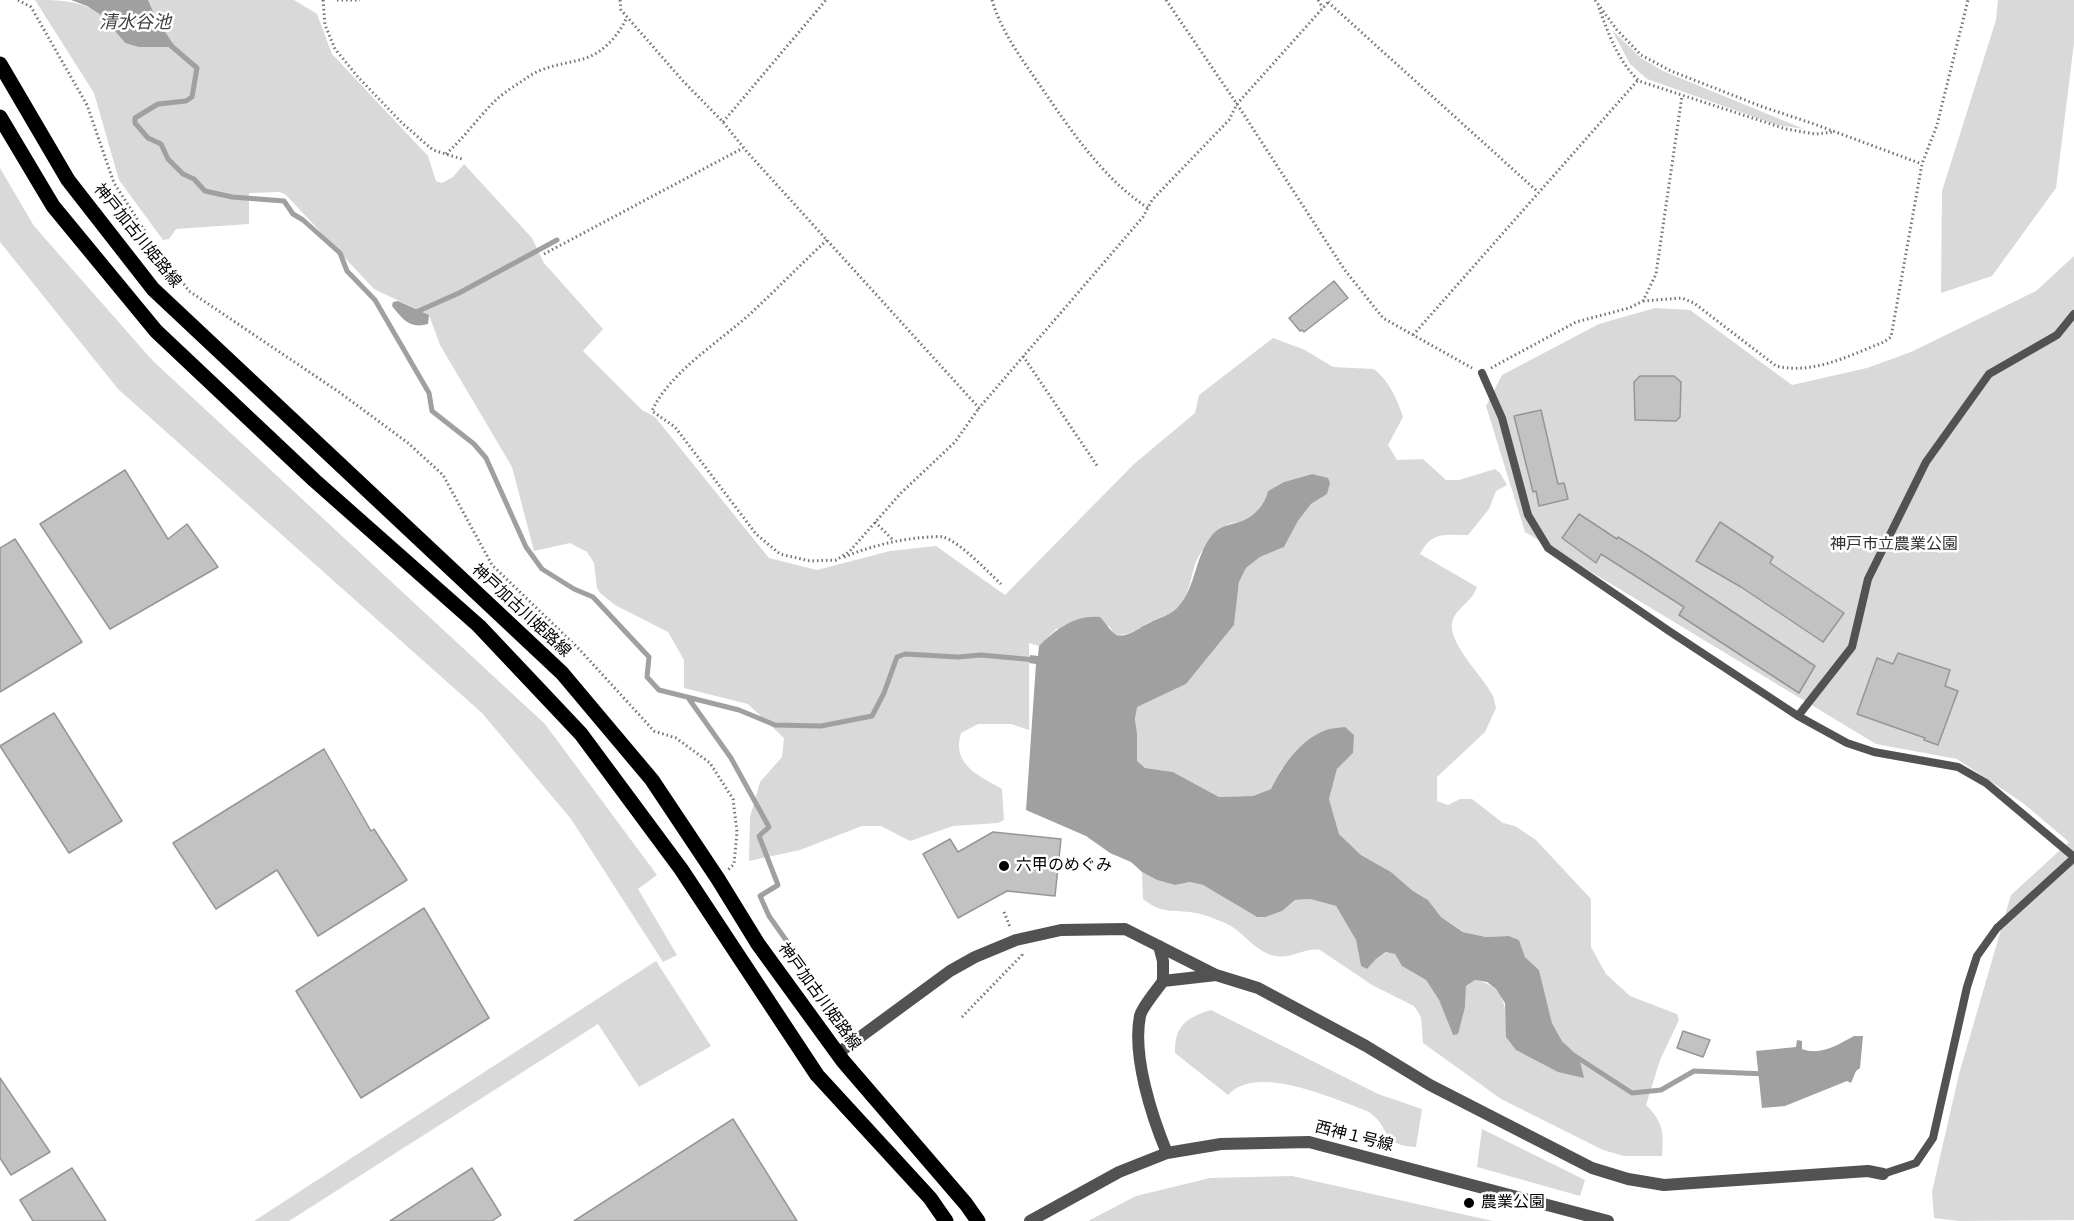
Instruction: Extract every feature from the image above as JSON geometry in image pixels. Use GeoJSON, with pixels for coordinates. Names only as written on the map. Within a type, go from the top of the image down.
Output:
{"type":"FeatureCollection","features":[{"type":"Feature","properties":{"kind":"main road","name":"神戸加古川姫路線"},"geometry":{"type":"LineString","coordinates":[[0,64],[68,180],[153,289],[562,673],[652,780],[758,944],[837,1054],[978,1221]]}},
{"type":"Feature","properties":{"kind":"main road"},"geometry":{"type":"LineString","coordinates":[[0,117],[53,206],[156,331],[314,480],[479,626],[581,734],[681,869],[817,1075],[930,1198],[946,1221]]}},
{"type":"Feature","properties":{"kind":"street"},"geometry":{"type":"LineString","coordinates":[[837,1054],[950,970],[975,957],[1016,940],[1061,930],[1125,929],[1216,975],[1258,988],[1366,1046],[1430,1085],[1592,1168],[1628,1179],[1664,1185],[1868,1171],[1883,1173]]}},
{"type":"Feature","properties":{"kind":"street"},"geometry":{"type":"LineString","coordinates":[[1159,946],[1163,961],[1163,981],[1140,1015],[1139,1052],[1153,1120],[1167,1153]]}},
{"type":"Feature","properties":{"kind":"street"},"geometry":{"type":"LineString","coordinates":[[1163,981],[1216,975]]}},
{"type":"Feature","properties":{"kind":"street","name":"西神１号線"},"geometry":{"type":"LineString","coordinates":[[1030,1221],[1119,1172],[1167,1153],[1221,1144],[1309,1142],[1608,1221]]}},
{"type":"Feature","properties":{"kind":"lane"},"geometry":{"type":"LineString","coordinates":[[1798,716],[1852,647],[1868,579],[1926,462],[1989,374],[2057,335],[2074,314]]}},
{"type":"Feature","properties":{"kind":"lane"},"geometry":{"type":"LineString","coordinates":[[1482,373],[1502,418],[1528,515],[1548,548],[1798,716],[1847,743],[1874,752],[1958,767],[1986,783],[2074,858],[1997,928],[1977,956],[1967,987],[1933,1138],[1916,1163],[1883,1173]]}},
{"type":"Feature","properties":{"kind":"path"},"geometry":{"type":"LineString","coordinates":[[18,0],[31,8],[87,105],[114,183],[189,291],[339,392],[408,442],[443,475],[492,566],[580,650],[654,731],[676,738],[711,764],[733,799],[738,832],[734,864],[718,879]]}},
{"type":"Feature","properties":{"kind":"path"},"geometry":{"type":"LineString","coordinates":[[323,0],[325,25],[335,49],[358,78],[433,150],[462,159]]}},
{"type":"Feature","properties":{"kind":"path"},"geometry":{"type":"LineString","coordinates":[[337,0],[360,0]]}},
{"type":"Feature","properties":{"kind":"path"},"geometry":{"type":"LineString","coordinates":[[620,0],[621,10],[683,81],[723,122],[979,408]]}},
{"type":"Feature","properties":{"kind":"path"},"geometry":{"type":"LineString","coordinates":[[723,122],[826,0]]}},
{"type":"Feature","properties":{"kind":"path"},"geometry":{"type":"LineString","coordinates":[[992,0],[1005,32],[1061,116],[1101,166],[1131,197],[1148,208]]}},
{"type":"Feature","properties":{"kind":"path"},"geometry":{"type":"LineString","coordinates":[[1166,0],[1237,104],[1344,269],[1383,318],[1482,373],[1575,322],[1629,308],[1643,302],[1682,298],[1695,303],[1776,366],[1791,370],[1814,368],[1884,342],[1891,337],[1922,164],[1937,125],[1968,0]]}},
{"type":"Feature","properties":{"kind":"path"},"geometry":{"type":"LineString","coordinates":[[1318,0],[1323,8]]}},
{"type":"Feature","properties":{"kind":"path"},"geometry":{"type":"LineString","coordinates":[[836,560],[849,552],[901,493],[955,442],[979,408],[1143,217],[1152,200],[1229,120],[1237,104],[1329,1],[1538,193]]}},
{"type":"Feature","properties":{"kind":"path"},"geometry":{"type":"LineString","coordinates":[[1597,1],[1617,30],[1641,55],[1671,72],[1922,164]]}},
{"type":"Feature","properties":{"kind":"path"},"geometry":{"type":"LineString","coordinates":[[1597,1],[1612,42],[1629,72],[1638,80],[1786,129],[1816,134],[1835,132]]}},
{"type":"Feature","properties":{"kind":"path"},"geometry":{"type":"LineString","coordinates":[[446,154],[498,98],[531,75],[563,63],[590,57],[610,43],[622,28],[627,17]]}},
{"type":"Feature","properties":{"kind":"path"},"geometry":{"type":"LineString","coordinates":[[1413,335],[1638,80]]}},
{"type":"Feature","properties":{"kind":"path"},"geometry":{"type":"LineString","coordinates":[[1643,302],[1656,274],[1682,96]]}},
{"type":"Feature","properties":{"kind":"path"},"geometry":{"type":"LineString","coordinates":[[544,254],[743,147]]}},
{"type":"Feature","properties":{"kind":"path"},"geometry":{"type":"LineString","coordinates":[[827,240],[750,314],[676,378],[658,398],[652,411],[675,427],[756,534],[780,554],[810,561],[836,560],[866,548],[912,538],[943,537],[964,550],[1001,584]]}},
{"type":"Feature","properties":{"kind":"path"},"geometry":{"type":"LineString","coordinates":[[1023,356],[1098,466]]}},
{"type":"Feature","properties":{"kind":"path"},"geometry":{"type":"LineString","coordinates":[[875,522],[894,542]]}},
{"type":"Feature","properties":{"kind":"path"},"geometry":{"type":"LineString","coordinates":[[962,1017],[1022,955],[1004,912]]}},
{"type":"Feature","properties":{"kind":"green space"},"geometry":{"type":"Polygon","coordinates":[[[35,0],[62,1],[88,7],[103,17],[125,43],[174,47],[148,0],[294,0],[317,14],[332,54],[428,156],[436,181],[442,183],[453,177],[464,164],[532,238],[544,263],[603,329],[583,351],[642,410],[655,417],[769,558],[817,570],[890,551],[936,546],[1005,595],[1134,464],[1195,413],[1199,395],[1273,338],[1305,350],[1333,367],[1373,369],[1388,384],[1403,417],[1388,445],[1397,460],[1423,459],[1446,480],[1459,480],[1495,469],[1507,485],[1496,491],[1489,509],[1468,535],[1446,535],[1434,538],[1420,554],[1477,587],[1473,596],[1454,617],[1452,626],[1458,646],[1492,694],[1496,708],[1485,732],[1437,777],[1437,801],[1448,805],[1460,799],[1472,799],[1503,823],[1515,826],[1536,840],[1591,899],[1591,947],[1606,974],[1630,996],[1677,1014],[1679,1020],[1660,1060],[1646,1105],[1656,1117],[1661,1128],[1662,1156],[1624,1156],[1603,1150],[1501,1099],[1423,1043],[1421,1017],[1414,1006],[1372,985],[1320,950],[1309,950],[1287,956],[1268,954],[1235,929],[1220,921],[1205,915],[1160,909],[1143,899],[1142,872],[1157,880],[1175,885],[1190,882],[1203,885],[1257,917],[1282,911],[1295,900],[1310,899],[1336,906],[1356,940],[1361,966],[1367,969],[1387,952],[1395,954],[1402,966],[1426,980],[1439,1000],[1453,1035],[1465,1007],[1466,986],[1475,980],[1490,985],[1499,993],[1504,1005],[1506,1020],[1579,1057],[1562,1041],[1552,1023],[1539,970],[1525,957],[1519,940],[1509,936],[1486,937],[1464,932],[1441,917],[1428,900],[1413,891],[1391,872],[1361,855],[1339,834],[1329,799],[1337,769],[1353,753],[1282,768],[1271,789],[1253,796],[1219,797],[1173,772],[1145,768],[1136,761],[1136,707],[1186,684],[1234,625],[1239,582],[1246,568],[1260,557],[1284,547],[1298,521],[1311,504],[1327,494],[1312,474],[1284,482],[1268,491],[1255,513],[1247,519],[1228,524],[1215,536],[1202,551],[1194,567],[1189,588],[1182,602],[1170,614],[1128,634],[1114,634],[1109,626],[1056,629],[1039,646],[1029,643],[1029,730],[1011,724],[978,724],[961,733],[959,744],[960,753],[969,768],[1002,789],[1004,820],[998,823],[953,826],[910,841],[881,826],[862,826],[800,850],[749,861],[750,817],[760,782],[782,757],[784,738],[748,704],[684,688],[684,660],[668,632],[615,605],[600,593],[597,588],[594,563],[587,552],[570,543],[534,551],[512,467],[440,345],[429,315],[374,289],[286,195],[280,192],[249,193],[249,224],[176,229],[169,239],[163,240],[119,180],[94,93],[35,0]]]}},
{"type":"Feature","properties":{"kind":"green space"},"geometry":{"type":"Polygon","coordinates":[[[1998,0],[2074,0],[2074,43],[2056,188],[1992,276],[1941,293],[1942,191],[1996,20],[1998,0]]]}},
{"type":"Feature","properties":{"kind":"green space"},"geometry":{"type":"Polygon","coordinates":[[[1612,30],[1641,58],[1663,71],[1804,129],[1777,125],[1647,79],[1630,64],[1612,30]]]}},
{"type":"Feature","properties":{"kind":"green space"},"geometry":{"type":"Polygon","coordinates":[[[0,168],[34,226],[153,361],[545,724],[657,875],[638,889],[677,955],[663,962],[571,819],[482,713],[118,389],[0,242],[0,168]]]}},
{"type":"Feature","properties":{"kind":"green space","name":"神戸市立農業公園"},"geometry":{"type":"Polygon","coordinates":[[[2074,256],[2074,1220],[1959,1221],[1934,1218],[1932,1192],[1959,1074],[2011,895],[2069,842],[2023,803],[1957,759],[1876,744],[1525,532],[1486,406],[1502,375],[1599,324],[1655,308],[1690,310],[1792,385],[1867,368],[1911,352],[2036,291],[2074,256]]]}},
{"type":"Feature","properties":{"kind":"green space"},"geometry":{"type":"Polygon","coordinates":[[[656,961],[711,1046],[639,1087],[598,1024],[289,1221],[254,1221],[656,961]]]}},
{"type":"Feature","properties":{"kind":"green space"},"geometry":{"type":"Polygon","coordinates":[[[1211,1010],[1378,1094],[1422,1109],[1416,1147],[1396,1143],[1375,1117],[1367,1111],[1296,1086],[1257,1082],[1241,1086],[1228,1095],[1175,1053],[1177,1036],[1184,1024],[1195,1016],[1211,1010]]]}},
{"type":"Feature","properties":{"kind":"green space"},"geometry":{"type":"Polygon","coordinates":[[[1482,1129],[1585,1180],[1580,1196],[1477,1167],[1482,1129]]]}},
{"type":"Feature","properties":{"kind":"green space"},"geometry":{"type":"Polygon","coordinates":[[[1292,1176],[1493,1221],[1088,1221],[1136,1196],[1210,1178],[1292,1176]]]}},
{"type":"Feature","properties":{"kind":"water","name":"清水谷池"},"geometry":{"type":"Polygon","coordinates":[[[71,0],[148,0],[156,18],[175,47],[139,47],[125,43],[101,15],[71,0]]]}},
{"type":"Feature","properties":{"kind":"water"},"geometry":{"type":"Polygon","coordinates":[[[398,301],[429,315],[428,324],[416,325],[403,319],[392,306],[393,302],[398,301]]]}},
{"type":"Feature","properties":{"kind":"water"},"geometry":{"type":"Polygon","coordinates":[[[1312,474],[1328,478],[1330,483],[1327,494],[1311,504],[1298,521],[1284,547],[1260,557],[1246,568],[1239,582],[1234,625],[1186,684],[1137,707],[1135,719],[1137,761],[1145,768],[1173,772],[1219,797],[1253,796],[1271,789],[1293,754],[1308,740],[1326,730],[1345,727],[1354,735],[1353,753],[1337,769],[1329,799],[1339,834],[1361,855],[1391,872],[1413,891],[1428,900],[1441,917],[1463,932],[1486,937],[1509,936],[1519,940],[1525,957],[1539,970],[1552,1023],[1562,1041],[1579,1057],[1584,1078],[1558,1072],[1516,1050],[1506,1037],[1505,1003],[1496,989],[1487,982],[1475,980],[1466,986],[1465,1007],[1458,1034],[1453,1035],[1439,1000],[1426,980],[1402,966],[1395,954],[1386,952],[1367,969],[1361,966],[1356,940],[1336,906],[1310,899],[1295,900],[1282,911],[1265,917],[1257,917],[1203,885],[1190,882],[1175,885],[1157,880],[1142,872],[1131,862],[1110,853],[1086,836],[1026,810],[1036,664],[1029,663],[1030,655],[1038,656],[1039,646],[1052,634],[1066,624],[1082,618],[1100,617],[1113,633],[1123,635],[1170,613],[1184,600],[1202,552],[1216,531],[1242,521],[1255,513],[1262,505],[1268,491],[1284,482],[1312,474]]]}},
{"type":"Feature","properties":{"kind":"water"},"geometry":{"type":"Polygon","coordinates":[[[1854,1036],[1863,1036],[1860,1068],[1856,1071],[1851,1083],[1847,1081],[1785,1106],[1762,1108],[1756,1051],[1796,1047],[1797,1040],[1802,1041],[1802,1049],[1816,1051],[1835,1046],[1854,1036]]]}},
{"type":"Feature","properties":{"kind":"building"},"geometry":{"type":"Polygon","coordinates":[[[1334,281],[1348,298],[1304,332],[1300,331],[1289,318],[1334,281]]]}},
{"type":"Feature","properties":{"kind":"building"},"geometry":{"type":"Polygon","coordinates":[[[1640,376],[1674,376],[1681,382],[1680,417],[1676,421],[1635,420],[1634,382],[1640,376]]]}},
{"type":"Feature","properties":{"kind":"building"},"geometry":{"type":"Polygon","coordinates":[[[1541,410],[1558,484],[1564,483],[1568,499],[1539,506],[1536,491],[1533,492],[1514,416],[1541,410]]]}},
{"type":"Feature","properties":{"kind":"building"},"geometry":{"type":"Polygon","coordinates":[[[125,470],[168,539],[187,524],[218,567],[110,629],[40,524],[125,470]]]}},
{"type":"Feature","properties":{"kind":"building"},"geometry":{"type":"Polygon","coordinates":[[[1579,514],[1647,555],[1815,666],[1799,693],[1679,615],[1684,607],[1601,554],[1596,563],[1562,538],[1579,514]]]}},
{"type":"Feature","properties":{"kind":"building"},"geometry":{"type":"Polygon","coordinates":[[[1720,522],[1773,557],[1770,563],[1844,613],[1823,642],[1741,587],[1696,561],[1720,522]]]}},
{"type":"Feature","properties":{"kind":"building"},"geometry":{"type":"Polygon","coordinates":[[[15,539],[82,642],[0,692],[0,548],[15,539]]]}},
{"type":"Feature","properties":{"kind":"building"},"geometry":{"type":"Polygon","coordinates":[[[1898,653],[1950,670],[1945,686],[1958,691],[1938,745],[1924,740],[1925,738],[1857,714],[1877,658],[1893,664],[1898,653]]]}},
{"type":"Feature","properties":{"kind":"building"},"geometry":{"type":"Polygon","coordinates":[[[54,713],[122,821],[69,853],[0,746],[54,713]]]}},
{"type":"Feature","properties":{"kind":"building"},"geometry":{"type":"Polygon","coordinates":[[[324,749],[371,831],[374,829],[407,880],[318,936],[277,870],[216,909],[173,843],[324,749]]]}},
{"type":"Feature","properties":{"kind":"building"},"geometry":{"type":"Polygon","coordinates":[[[993,832],[1061,839],[1055,896],[1007,891],[958,918],[923,854],[950,839],[958,852],[993,832]]]}},
{"type":"Feature","properties":{"kind":"building"},"geometry":{"type":"Polygon","coordinates":[[[424,908],[489,1018],[361,1098],[296,991],[424,908]]]}},
{"type":"Feature","properties":{"kind":"building"},"geometry":{"type":"Polygon","coordinates":[[[1683,1031],[1710,1040],[1703,1057],[1677,1048],[1683,1031]]]}},
{"type":"Feature","properties":{"kind":"building"},"geometry":{"type":"Polygon","coordinates":[[[0,1078],[50,1152],[11,1175],[0,1158],[0,1078]]]}},
{"type":"Feature","properties":{"kind":"building"},"geometry":{"type":"Polygon","coordinates":[[[733,1119],[797,1221],[574,1221],[733,1119]]]}},
{"type":"Feature","properties":{"kind":"building"},"geometry":{"type":"Polygon","coordinates":[[[72,1168],[106,1221],[33,1221],[20,1200],[72,1168]]]}},
{"type":"Feature","properties":{"kind":"building"},"geometry":{"type":"Polygon","coordinates":[[[472,1168],[501,1215],[492,1221],[390,1221],[472,1168]]]}},
{"type":"Feature","properties":{"kind":"waterway"},"geometry":{"type":"LineString","coordinates":[[169,44],[197,68],[192,97],[186,101],[158,104],[135,118],[135,123],[148,138],[161,144],[168,159],[183,174],[194,179],[205,191],[232,197],[284,201],[293,214],[340,253],[347,271],[375,300],[429,393],[432,411],[474,444],[486,458],[526,547],[542,569],[574,589],[593,597],[649,657],[647,677],[659,690],[739,710],[775,725],[821,726],[872,716],[884,693],[897,657],[905,654],[958,657],[981,655],[1036,660]]}},
{"type":"Feature","properties":{"kind":"waterway"},"geometry":{"type":"LineString","coordinates":[[414,313],[459,293],[557,240]]}},
{"type":"Feature","properties":{"kind":"waterway"},"geometry":{"type":"LineString","coordinates":[[689,699],[731,758],[769,827],[759,836],[778,885],[760,896],[769,916],[815,981]]}},
{"type":"Feature","properties":{"kind":"waterway"},"geometry":{"type":"LineString","coordinates":[[1575,1056],[1632,1093],[1661,1090],[1694,1071],[1766,1074]]}},
{"type":"Feature","properties":{"kind":"place","name":"六甲のめぐみ"},"geometry":{"type":"Point","coordinates":[1004,866]}},
{"type":"Feature","properties":{"kind":"place","name":"農業公園"},"geometry":{"type":"Point","coordinates":[1469,1203]}}]}
